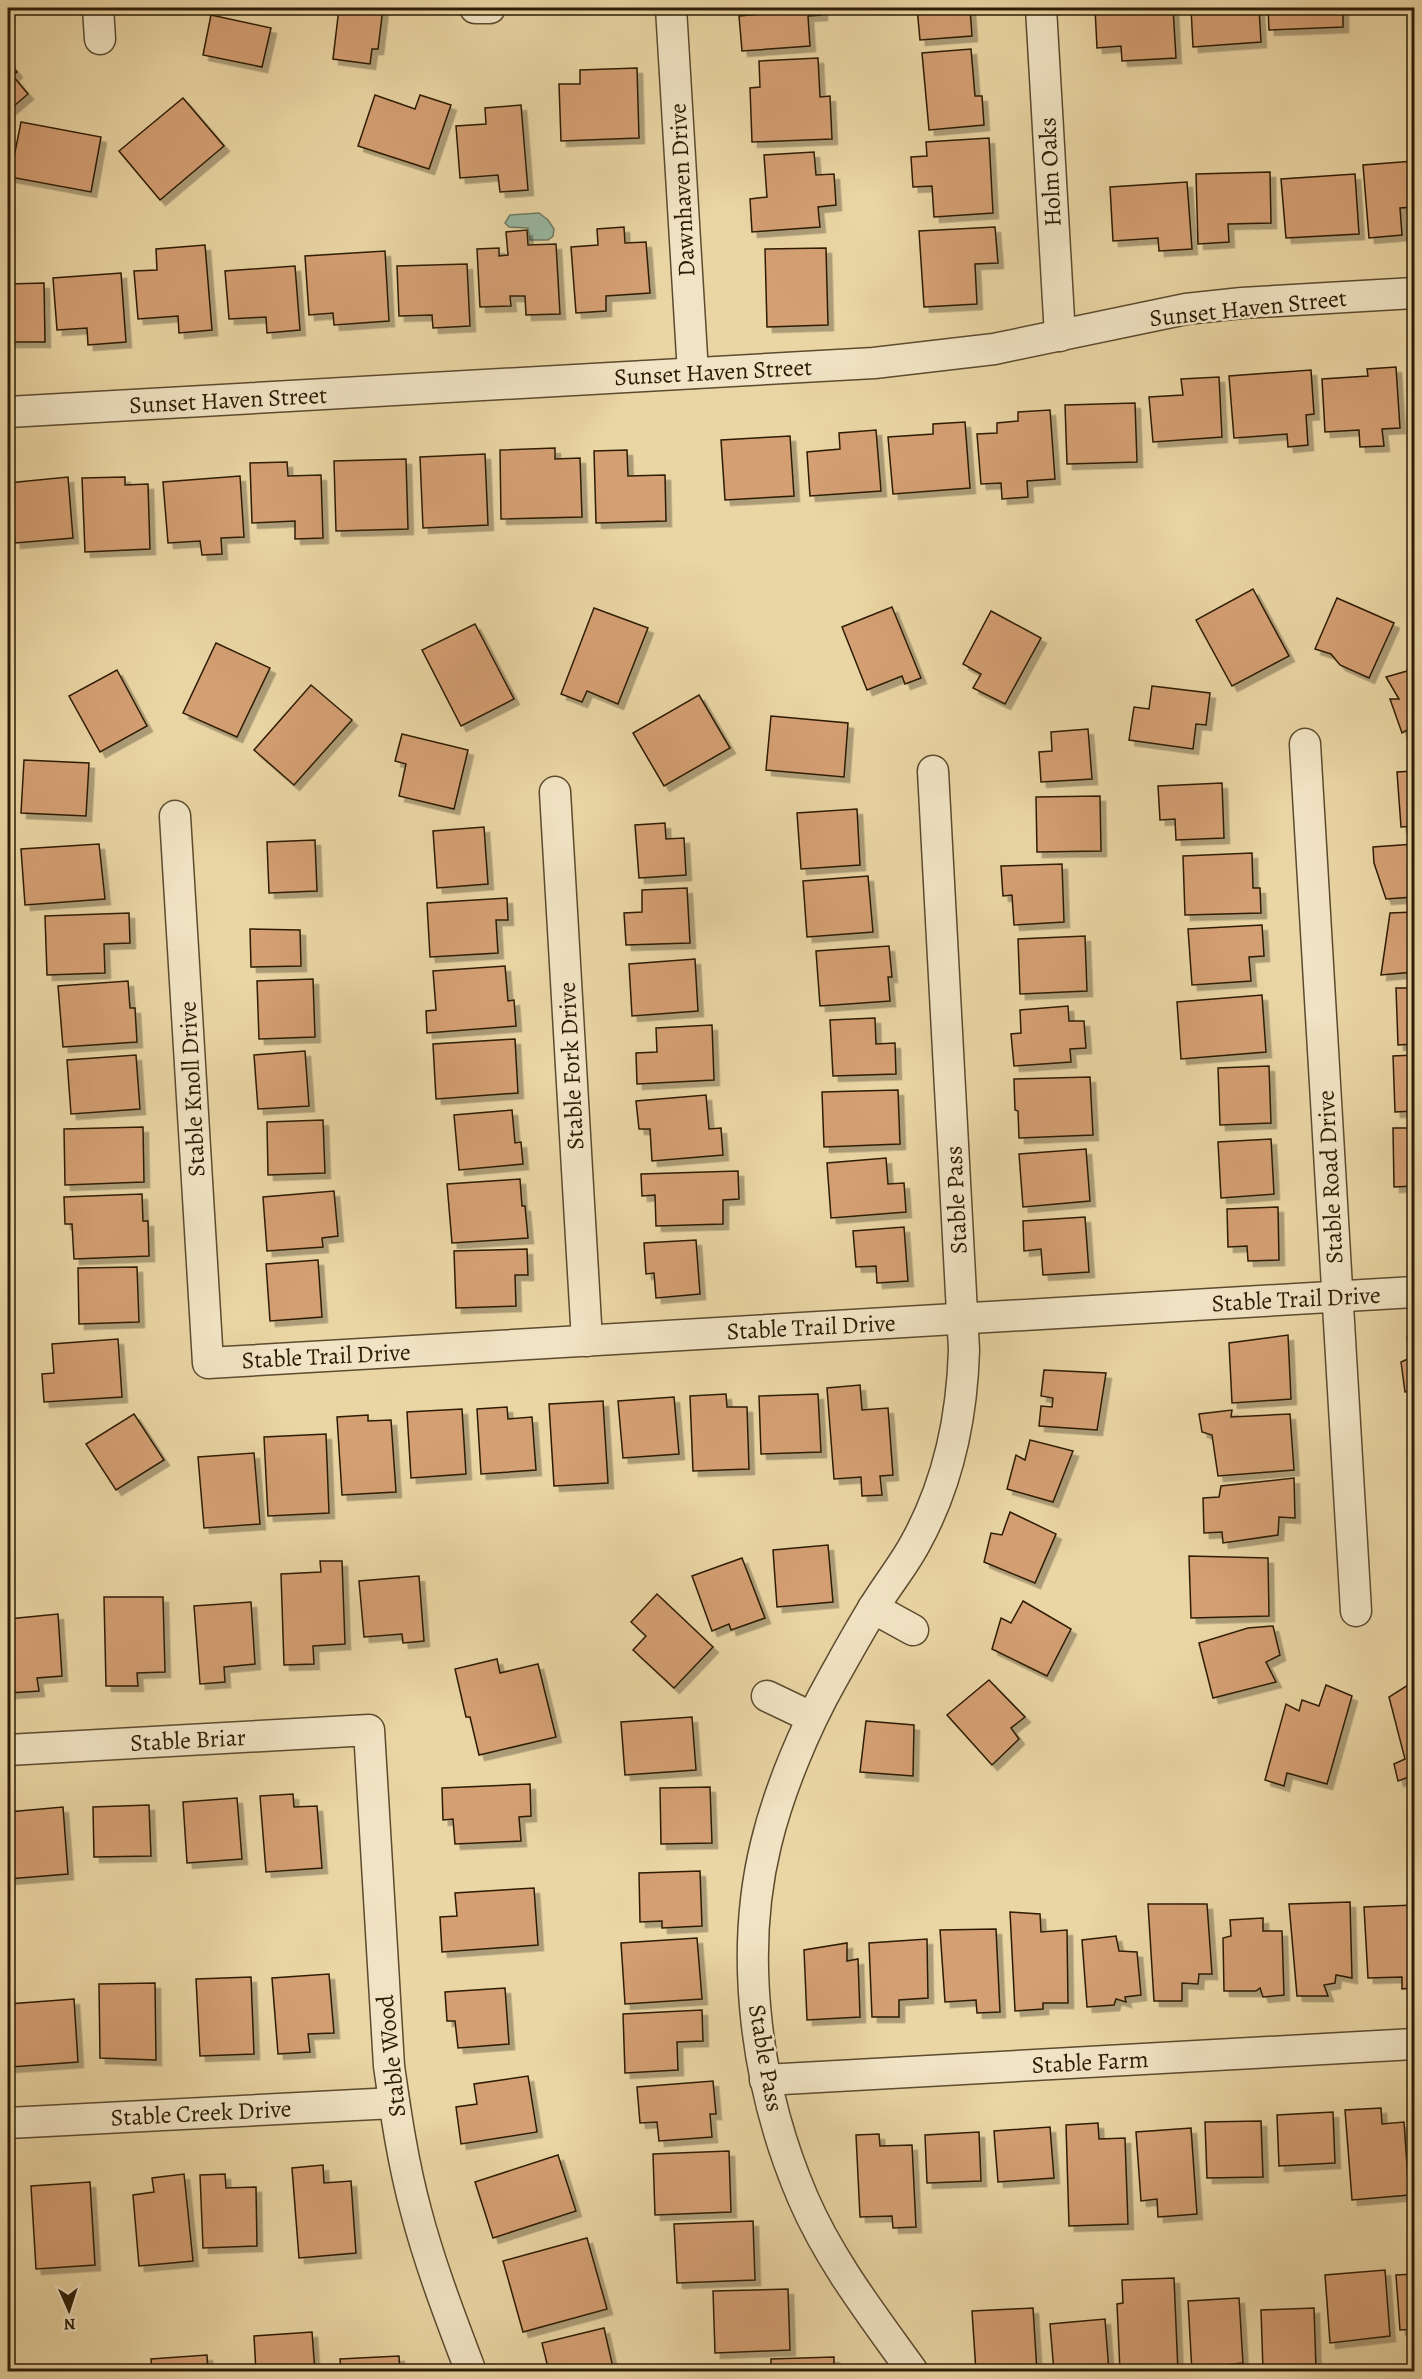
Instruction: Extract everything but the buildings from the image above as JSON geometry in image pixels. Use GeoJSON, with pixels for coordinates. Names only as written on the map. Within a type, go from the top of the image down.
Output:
{"type":"FeatureCollection","features":[{"type":"Feature","properties":{"kind":"street"},"geometry":{"type":"LineString","coordinates":[[98,8],[100,39]]}},
{"type":"Feature","properties":{"kind":"street"},"geometry":{"type":"LineString","coordinates":[[475,8],[490,8]]}},
{"type":"Feature","properties":{"kind":"street","name":"Dawnhaven Drive"},"geometry":{"type":"LineString","coordinates":[[671,8],[693,373]]}},
{"type":"Feature","properties":{"kind":"street","name":"Holm Oaks"},"geometry":{"type":"LineString","coordinates":[[1041,8],[1060,336]]}},
{"type":"Feature","properties":{"kind":"street","name":"Sunset Haven Street"},"geometry":{"type":"LineString","coordinates":[[8,412],[874,363],[994,349],[1186,309],[1242,303],[1414,293]]}},
{"type":"Feature","properties":{"kind":"street","name":"Stable Road Drive"},"geometry":{"type":"LineString","coordinates":[[1305,744],[1356,1611]]}},
{"type":"Feature","properties":{"kind":"street","name":"Stable Pass"},"geometry":{"type":"LineString","coordinates":[[913,2372],[831,2253],[803,2199],[782,2142],[765,2080],[756,2022],[754,1971],[756,1900],[766,1844],[811,1717],[873,1608],[916,1544],[933,1508],[947,1469],[957,1430],[963,1390],[962,1318],[933,771]]}},
{"type":"Feature","properties":{"kind":"street","name":"Stable Fork Drive"},"geometry":{"type":"LineString","coordinates":[[555,792],[587,1341]]}},
{"type":"Feature","properties":{"kind":"street","name":"Stable Knoll Drive"},"geometry":{"type":"LineString","coordinates":[[176,816],[208,1363]]}},
{"type":"Feature","properties":{"kind":"street","name":"Stable Trail Drive"},"geometry":{"type":"LineString","coordinates":[[208,1363],[1414,1292]]}},
{"type":"Feature","properties":{"kind":"street"},"geometry":{"type":"LineString","coordinates":[[873,1608],[913,1630]]}},
{"type":"Feature","properties":{"kind":"street"},"geometry":{"type":"LineString","coordinates":[[767,1696],[811,1717]]}},
{"type":"Feature","properties":{"kind":"street","name":"Stable Briar"},"geometry":{"type":"LineString","coordinates":[[8,1750],[369,1730]]}},
{"type":"Feature","properties":{"kind":"street","name":"Stable Wood"},"geometry":{"type":"LineString","coordinates":[[369,1730],[388,2066],[416,2211],[471,2372]]}},
{"type":"Feature","properties":{"kind":"street","name":"Stable Farm"},"geometry":{"type":"LineString","coordinates":[[765,2080],[1414,2044]]}},
{"type":"Feature","properties":{"kind":"street","name":"Stable Creek Drive"},"geometry":{"type":"LineString","coordinates":[[8,2124],[394,2103]]}},
{"type":"Feature","properties":{"kind":"shaded area"},"geometry":{"type":"Polygon","coordinates":[[[539,213],[554,229],[553,236],[548,240],[530,240],[528,228],[509,227],[505,223],[510,215],[539,213]]]}}]}
